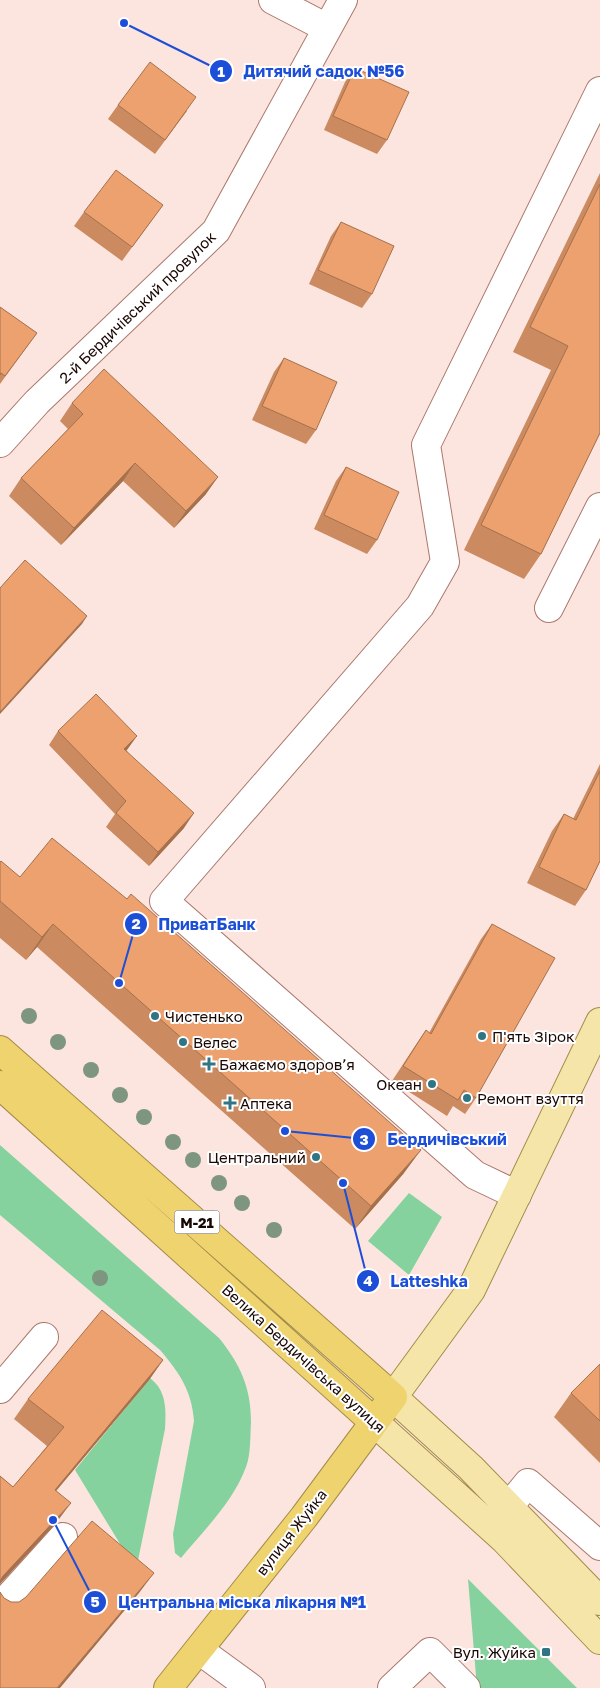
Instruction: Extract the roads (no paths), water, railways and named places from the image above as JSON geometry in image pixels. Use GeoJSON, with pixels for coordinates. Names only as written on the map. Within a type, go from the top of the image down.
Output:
{"type":"FeatureCollection","features":[{"type":"Feature","properties":{"kind":"highway","name":"Велика Бердичівська вулиця"},"geometry":{"type":"LineString","coordinates":[[0,1050],[393,1396]]}},
{"type":"Feature","properties":{"kind":"highway","name":"Велика Бердичівська вулиця"},"geometry":{"type":"LineString","coordinates":[[0,1085],[374,1422]]}},
{"type":"Feature","properties":{"kind":"highway","name":"вулиця Жуйка"},"geometry":{"type":"LineString","coordinates":[[168,1688],[304,1517],[393,1396]]}},
{"type":"Feature","properties":{"kind":"main road"},"geometry":{"type":"LineString","coordinates":[[393,1396],[471,1290],[600,1022]]}},
{"type":"Feature","properties":{"kind":"main road","name":"Велика Бердичівська вулиця"},"geometry":{"type":"LineString","coordinates":[[393,1396],[509,1506],[600,1601]]}},
{"type":"Feature","properties":{"kind":"main road","name":"Велика Бердичівська вулиця"},"geometry":{"type":"LineString","coordinates":[[374,1422],[504,1539],[600,1640]]}},
{"type":"Feature","properties":{"kind":"street"},"geometry":{"type":"LineString","coordinates":[[273,0],[327,28]]}},
{"type":"Feature","properties":{"kind":"street","name":"2-й Бердичівський провулок"},"geometry":{"type":"LineString","coordinates":[[0,443],[37,402],[216,231],[342,0]]}},
{"type":"Feature","properties":{"kind":"street"},"geometry":{"type":"LineString","coordinates":[[517,1195],[475,1175],[164,901],[420,606],[445,562],[426,445],[600,91]]}},
{"type":"Feature","properties":{"kind":"street"},"geometry":{"type":"LineString","coordinates":[[550,608],[600,507]]}},
{"type":"Feature","properties":{"kind":"street"},"geometry":{"type":"LineString","coordinates":[[0,1390],[44,1337]]}},
{"type":"Feature","properties":{"kind":"street"},"geometry":{"type":"LineString","coordinates":[[509,1506],[528,1483],[600,1546]]}},
{"type":"Feature","properties":{"kind":"street"},"geometry":{"type":"LineString","coordinates":[[0,1607],[63,1537]]}},
{"type":"Feature","properties":{"kind":"street"},"geometry":{"type":"LineString","coordinates":[[199,1650],[251,1688]]}},
{"type":"Feature","properties":{"kind":"street"},"geometry":{"type":"LineString","coordinates":[[392,1688],[430,1652],[466,1688]]}},
{"type":"Feature","properties":{"kind":"place","name":"Дитячий садок №56"},"geometry":{"type":"Point","coordinates":[124,23]}},
{"type":"Feature","properties":{"kind":"place","name":"ПриватБанк"},"geometry":{"type":"Point","coordinates":[119,983]}},
{"type":"Feature","properties":{"kind":"place","name":"Чистенько"},"geometry":{"type":"Point","coordinates":[155,1016]}},
{"type":"Feature","properties":{"kind":"place","name":"П'ять Зірок"},"geometry":{"type":"Point","coordinates":[482,1036]}},
{"type":"Feature","properties":{"kind":"place","name":"Велес"},"geometry":{"type":"Point","coordinates":[183,1042]}},
{"type":"Feature","properties":{"kind":"place","name":"Бажаємо здоровʼя"},"geometry":{"type":"Point","coordinates":[209,1064]}},
{"type":"Feature","properties":{"kind":"place","name":"Океан"},"geometry":{"type":"Point","coordinates":[432,1084]}},
{"type":"Feature","properties":{"kind":"place","name":"Ремонт взуття"},"geometry":{"type":"Point","coordinates":[467,1098]}},
{"type":"Feature","properties":{"kind":"place","name":"Аптека"},"geometry":{"type":"Point","coordinates":[230,1103]}},
{"type":"Feature","properties":{"kind":"place","name":"Бердичівський"},"geometry":{"type":"Point","coordinates":[285,1131]}},
{"type":"Feature","properties":{"kind":"place","name":"Центральний"},"geometry":{"type":"Point","coordinates":[316,1157]}},
{"type":"Feature","properties":{"kind":"place","name":"Latteshka"},"geometry":{"type":"Point","coordinates":[343,1183]}},
{"type":"Feature","properties":{"kind":"place","name":"Центральна міська лікарня №1"},"geometry":{"type":"Point","coordinates":[53,1520]}},
{"type":"Feature","properties":{"kind":"place","name":"Вул. Жуйка"},"geometry":{"type":"Point","coordinates":[546,1652]}}]}
